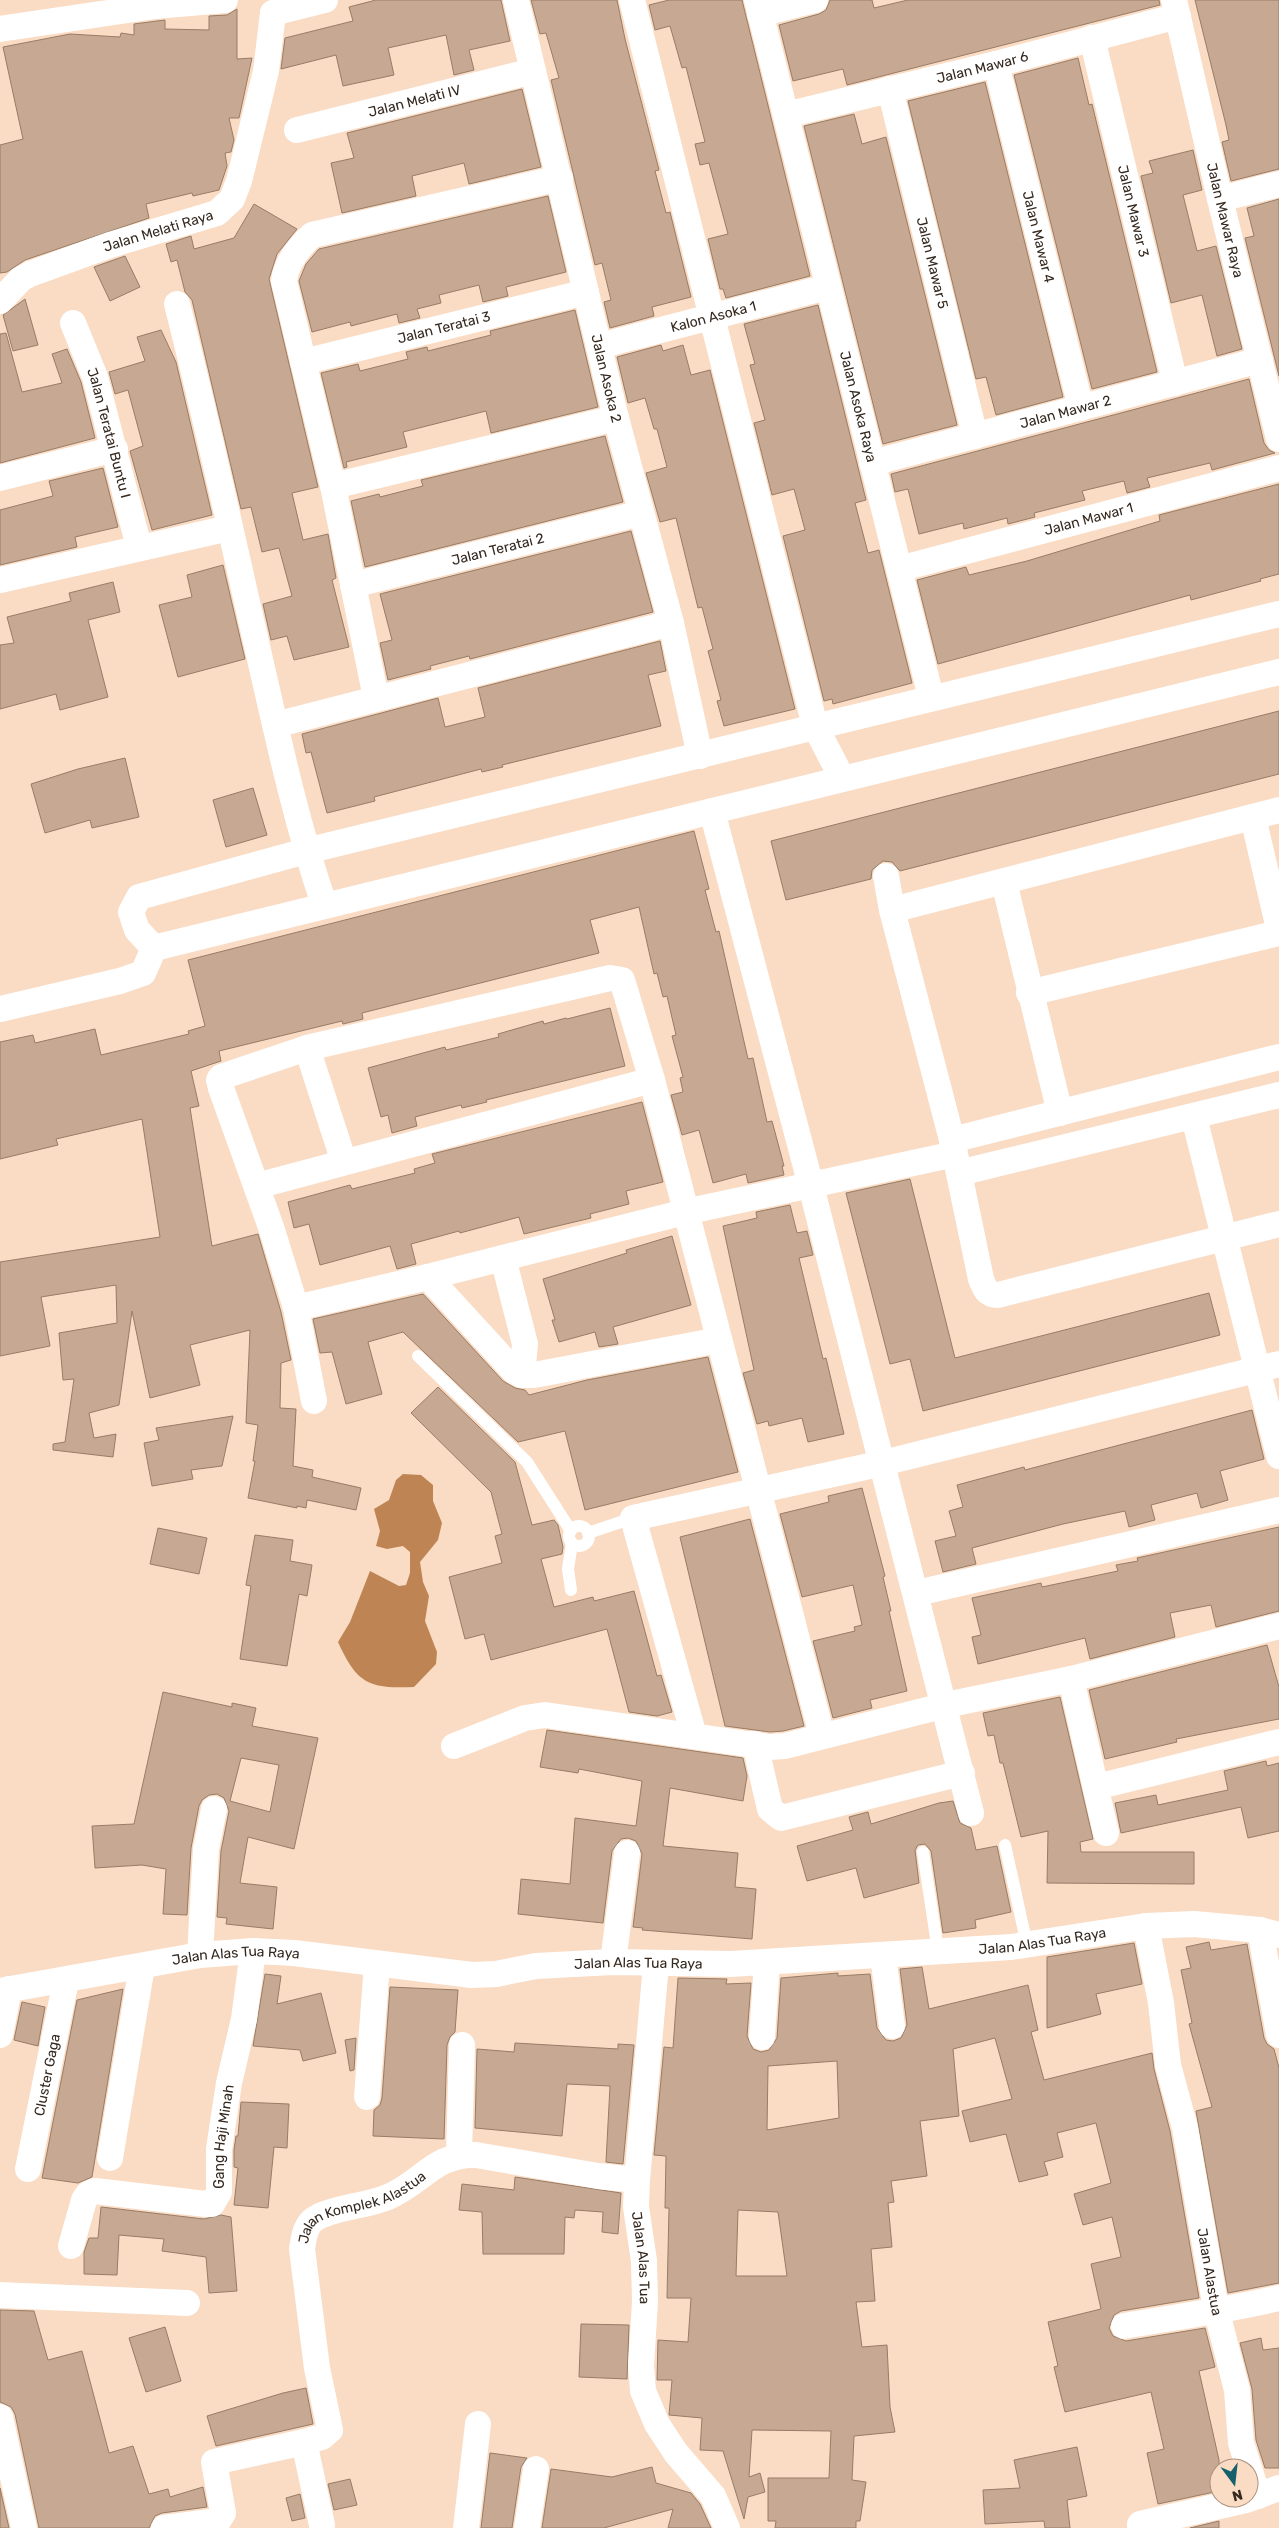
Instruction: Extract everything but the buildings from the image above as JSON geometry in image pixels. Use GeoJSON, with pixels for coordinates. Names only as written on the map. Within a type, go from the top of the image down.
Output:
{"type":"FeatureCollection","features":[{"type":"Feature","properties":{"kind":"street"},"geometry":{"type":"LineString","coordinates":[[0,29],[155,6],[225,0]]}},
{"type":"Feature","properties":{"kind":"street","name":"Jalan Melati Raya"},"geometry":{"type":"LineString","coordinates":[[0,301],[21,279],[30,274],[110,245],[217,213],[232,199],[239,181],[266,71],[268,6],[325,0]]}},
{"type":"Feature","properties":{"kind":"street","name":"Jalan Asoka 2"},"geometry":{"type":"LineString","coordinates":[[516,0],[616,418],[671,623],[700,756]]}},
{"type":"Feature","properties":{"kind":"street"},"geometry":{"type":"LineString","coordinates":[[632,0],[815,726],[842,778]]}},
{"type":"Feature","properties":{"kind":"street"},"geometry":{"type":"LineString","coordinates":[[759,7],[815,0]]}},
{"type":"Feature","properties":{"kind":"street","name":"Jalan Asoka Raya"},"geometry":{"type":"LineString","coordinates":[[759,7],[827,287],[932,697]]}},
{"type":"Feature","properties":{"kind":"street","name":"Jalan Mawar 6"},"geometry":{"type":"LineString","coordinates":[[786,115],[890,88],[996,64],[1092,38],[1176,8]]}},
{"type":"Feature","properties":{"kind":"street","name":"Jalan Mawar Raya"},"geometry":{"type":"LineString","coordinates":[[1176,8],[1220,199],[1279,439]]}},
{"type":"Feature","properties":{"kind":"street","name":"Jalan Mawar 3"},"geometry":{"type":"LineString","coordinates":[[1092,38],[1175,383]]}},
{"type":"Feature","properties":{"kind":"street","name":"Jalan Mawar 4"},"geometry":{"type":"LineString","coordinates":[[996,64],[1081,408]]}},
{"type":"Feature","properties":{"kind":"street","name":"Jalan Melati IV"},"geometry":{"type":"LineString","coordinates":[[297,130],[534,71]]}},
{"type":"Feature","properties":{"kind":"street","name":"Jalan Mawar 5"},"geometry":{"type":"LineString","coordinates":[[890,88],[975,436]]}},
{"type":"Feature","properties":{"kind":"street"},"geometry":{"type":"LineString","coordinates":[[376,698],[333,486],[284,281],[285,272],[296,252],[312,235],[560,178]]}},
{"type":"Feature","properties":{"kind":"street"},"geometry":{"type":"LineString","coordinates":[[1220,199],[1279,184]]}},
{"type":"Feature","properties":{"kind":"street","name":"Kalon Asoka 1"},"geometry":{"type":"LineString","coordinates":[[599,346],[827,287]]}},
{"type":"Feature","properties":{"kind":"street","name":"Jalan Teratai 3"},"geometry":{"type":"LineString","coordinates":[[303,362],[586,292]]}},
{"type":"Feature","properties":{"kind":"street"},"geometry":{"type":"LineString","coordinates":[[176,304],[205,413],[229,528],[306,851],[324,904]]}},
{"type":"Feature","properties":{"kind":"street","name":"Jalan Teratai Buntu I"},"geometry":{"type":"LineString","coordinates":[[73,322],[95,377],[139,547]]}},
{"type":"Feature","properties":{"kind":"street","name":"Jalan Mawar 2"},"geometry":{"type":"LineString","coordinates":[[872,463],[1260,360]]}},
{"type":"Feature","properties":{"kind":"street"},"geometry":{"type":"LineString","coordinates":[[333,486],[616,418]]}},
{"type":"Feature","properties":{"kind":"street"},"geometry":{"type":"LineString","coordinates":[[0,478],[115,449]]}},
{"type":"Feature","properties":{"kind":"street","name":"Jalan Mawar 1"},"geometry":{"type":"LineString","coordinates":[[899,569],[1279,468]]}},
{"type":"Feature","properties":{"kind":"street","name":"Jalan Teratai 2"},"geometry":{"type":"LineString","coordinates":[[353,585],[641,513]]}},
{"type":"Feature","properties":{"kind":"street"},"geometry":{"type":"LineString","coordinates":[[0,580],[229,528]]}},
{"type":"Feature","properties":{"kind":"street"},"geometry":{"type":"LineString","coordinates":[[154,948],[137,930],[131,912],[139,897],[306,851],[1279,614]]}},
{"type":"Feature","properties":{"kind":"street"},"geometry":{"type":"LineString","coordinates":[[275,725],[671,623]]}},
{"type":"Feature","properties":{"kind":"street"},"geometry":{"type":"LineString","coordinates":[[154,948],[324,904],[1279,672]]}},
{"type":"Feature","properties":{"kind":"street"},"geometry":{"type":"LineString","coordinates":[[892,910],[1279,810]]}},
{"type":"Feature","properties":{"kind":"street"},"geometry":{"type":"LineString","coordinates":[[712,811],[946,1705],[971,1812]]}},
{"type":"Feature","properties":{"kind":"street"},"geometry":{"type":"LineString","coordinates":[[1029,993],[1279,931],[1253,817]]}},
{"type":"Feature","properties":{"kind":"street"},"geometry":{"type":"LineString","coordinates":[[886,876],[892,910],[956,1156],[981,1279],[986,1292],[991,1295],[1225,1239],[1279,1224]]}},
{"type":"Feature","properties":{"kind":"street"},"geometry":{"type":"LineString","coordinates":[[1004,882],[1029,993],[1060,1113]]}},
{"type":"Feature","properties":{"kind":"street"},"geometry":{"type":"LineString","coordinates":[[0,1009],[120,981],[143,972],[154,948]]}},
{"type":"Feature","properties":{"kind":"street"},"geometry":{"type":"LineString","coordinates":[[314,1401],[296,1308],[257,1186],[219,1080],[226,1074],[307,1048],[617,978],[622,980],[652,1080],[822,1736]]}},
{"type":"Feature","properties":{"kind":"street"},"geometry":{"type":"LineString","coordinates":[[307,1048],[344,1162]]}},
{"type":"Feature","properties":{"kind":"street"},"geometry":{"type":"LineString","coordinates":[[956,1156],[1060,1113],[1279,1058]]}},
{"type":"Feature","properties":{"kind":"street"},"geometry":{"type":"LineString","coordinates":[[257,1186],[652,1080]]}},
{"type":"Feature","properties":{"kind":"street"},"geometry":{"type":"LineString","coordinates":[[296,1308],[428,1277],[685,1212],[956,1156],[1194,1117],[1279,1094]]}},
{"type":"Feature","properties":{"kind":"street"},"geometry":{"type":"LineString","coordinates":[[1194,1117],[1240,1298],[1268,1367],[1279,1456]]}},
{"type":"Feature","properties":{"kind":"street"},"geometry":{"type":"LineString","coordinates":[[503,1258],[525,1344],[522,1375]]}},
{"type":"Feature","properties":{"kind":"street"},"geometry":{"type":"LineString","coordinates":[[428,1277],[499,1356],[522,1375],[534,1376],[719,1340]]}},
{"type":"Feature","properties":{"kind":"street"},"geometry":{"type":"LineString","coordinates":[[694,1736],[633,1518],[883,1463],[1268,1367]]}},
{"type":"Feature","properties":{"kind":"street"},"geometry":{"type":"LineString","coordinates":[[916,1593],[1279,1510]]}},
{"type":"Feature","properties":{"kind":"street"},"geometry":{"type":"LineString","coordinates":[[454,1746],[525,1718],[545,1715],[755,1744],[785,1746],[946,1705],[1071,1679],[1279,1626]]}},
{"type":"Feature","properties":{"kind":"street"},"geometry":{"type":"LineString","coordinates":[[1071,1679],[1106,1832]]}},
{"type":"Feature","properties":{"kind":"street"},"geometry":{"type":"LineString","coordinates":[[1096,1787],[1279,1742]]}},
{"type":"Feature","properties":{"kind":"street"},"geometry":{"type":"LineString","coordinates":[[755,1744],[770,1809],[781,1818],[962,1773]]}},
{"type":"Feature","properties":{"kind":"street"},"geometry":{"type":"LineString","coordinates":[[200,1955],[206,1849],[214,1809]]}},
{"type":"Feature","properties":{"kind":"street"},"geometry":{"type":"LineString","coordinates":[[613,1962],[627,1854]]}},
{"type":"Feature","properties":{"kind":"street","name":"Jalan Alas Tua Raya"},"geometry":{"type":"LineString","coordinates":[[4,1990],[200,1955],[253,1951],[294,1953],[472,1975],[496,1974],[536,1966],[613,1962],[730,1964],[1027,1945],[1146,1926],[1194,1924],[1270,1933]]}},
{"type":"Feature","properties":{"kind":"street","name":"Jalan Alastua"},"geometry":{"type":"LineString","coordinates":[[1140,2526],[1268,2492],[1241,2443],[1237,2390],[1216,2309],[1185,2128],[1168,2065],[1161,2003],[1146,1926]]}},
{"type":"Feature","properties":{"kind":"street"},"geometry":{"type":"LineString","coordinates":[[1270,1933],[1279,2035]]}},
{"type":"Feature","properties":{"kind":"street","name":"Gang Haji Minah"},"geometry":{"type":"LineString","coordinates":[[71,2246],[84,2200],[88,2194],[95,2191],[206,2204],[212,2204],[217,2198],[219,2192],[220,2149],[229,2083],[244,2019],[253,1951]]}},
{"type":"Feature","properties":{"kind":"street"},"geometry":{"type":"LineString","coordinates":[[883,1954],[892,2026]]}},
{"type":"Feature","properties":{"kind":"street"},"geometry":{"type":"LineString","coordinates":[[762,2037],[768,1962]]}},
{"type":"Feature","properties":{"kind":"street"},"geometry":{"type":"LineString","coordinates":[[367,2097],[377,1964]]}},
{"type":"Feature","properties":{"kind":"street","name":"Jalan Alas Tua"},"geometry":{"type":"LineString","coordinates":[[656,1964],[637,2180],[637,2214],[644,2261],[641,2366],[645,2396],[657,2424],[672,2447],[713,2496],[727,2528]]}},
{"type":"Feature","properties":{"kind":"street"},"geometry":{"type":"LineString","coordinates":[[110,2158],[142,1966]]}},
{"type":"Feature","properties":{"kind":"street","name":"Cluster Gaga"},"geometry":{"type":"LineString","coordinates":[[28,2169],[66,1980]]}},
{"type":"Feature","properties":{"kind":"street"},"geometry":{"type":"LineString","coordinates":[[0,2035],[4,1990]]}},
{"type":"Feature","properties":{"kind":"street"},"geometry":{"type":"LineString","coordinates":[[462,2045],[459,2154],[476,2155],[598,2176],[637,2180]]}},
{"type":"Feature","properties":{"kind":"street","name":"Jalan Komplek Alastua"},"geometry":{"type":"LineString","coordinates":[[164,2528],[218,2521],[223,2512],[214,2462],[304,2442],[322,2437],[330,2430],[317,2368],[302,2250],[305,2230],[318,2216],[390,2196],[444,2160],[459,2154]]}},
{"type":"Feature","properties":{"kind":"street"},"geometry":{"type":"LineString","coordinates":[[0,2295],[187,2303]]}},
{"type":"Feature","properties":{"kind":"street"},"geometry":{"type":"LineString","coordinates":[[1124,2326],[1216,2309],[1252,2305],[1279,2298]]}},
{"type":"Feature","properties":{"kind":"street"},"geometry":{"type":"LineString","coordinates":[[0,2417],[24,2528]]}},
{"type":"Feature","properties":{"kind":"street"},"geometry":{"type":"LineString","coordinates":[[466,2528],[478,2424]]}},
{"type":"Feature","properties":{"kind":"street"},"geometry":{"type":"LineString","coordinates":[[304,2442],[322,2525]]}},
{"type":"Feature","properties":{"kind":"street"},"geometry":{"type":"LineString","coordinates":[[528,2528],[536,2470]]}},
{"type":"Feature","properties":{"kind":"lane"},"geometry":{"type":"LineString","coordinates":[[418,1356],[527,1462],[571,1537]]}},
{"type":"Feature","properties":{"kind":"lane"},"geometry":{"type":"LineString","coordinates":[[571,1590],[568,1570],[571,1537],[580,1526],[588,1533],[633,1518]]}},
{"type":"Feature","properties":{"kind":"lane"},"geometry":{"type":"LineString","coordinates":[[1005,1845],[1027,1945]]}},
{"type":"Feature","properties":{"kind":"lane"},"geometry":{"type":"LineString","coordinates":[[923,1852],[938,1951]]}},
{"type":"Feature","properties":{"kind":"shaded area"},"geometry":{"type":"Polygon","coordinates":[[[403,1474],[421,1475],[433,1485],[433,1501],[442,1523],[438,1540],[420,1562],[423,1582],[429,1596],[425,1621],[437,1652],[436,1664],[414,1687],[386,1687],[366,1681],[359,1675],[345,1656],[338,1642],[350,1622],[370,1571],[399,1586],[406,1585],[410,1573],[410,1552],[403,1546],[387,1549],[376,1546],[380,1531],[374,1509],[389,1500],[396,1480],[403,1474]]]}}]}
